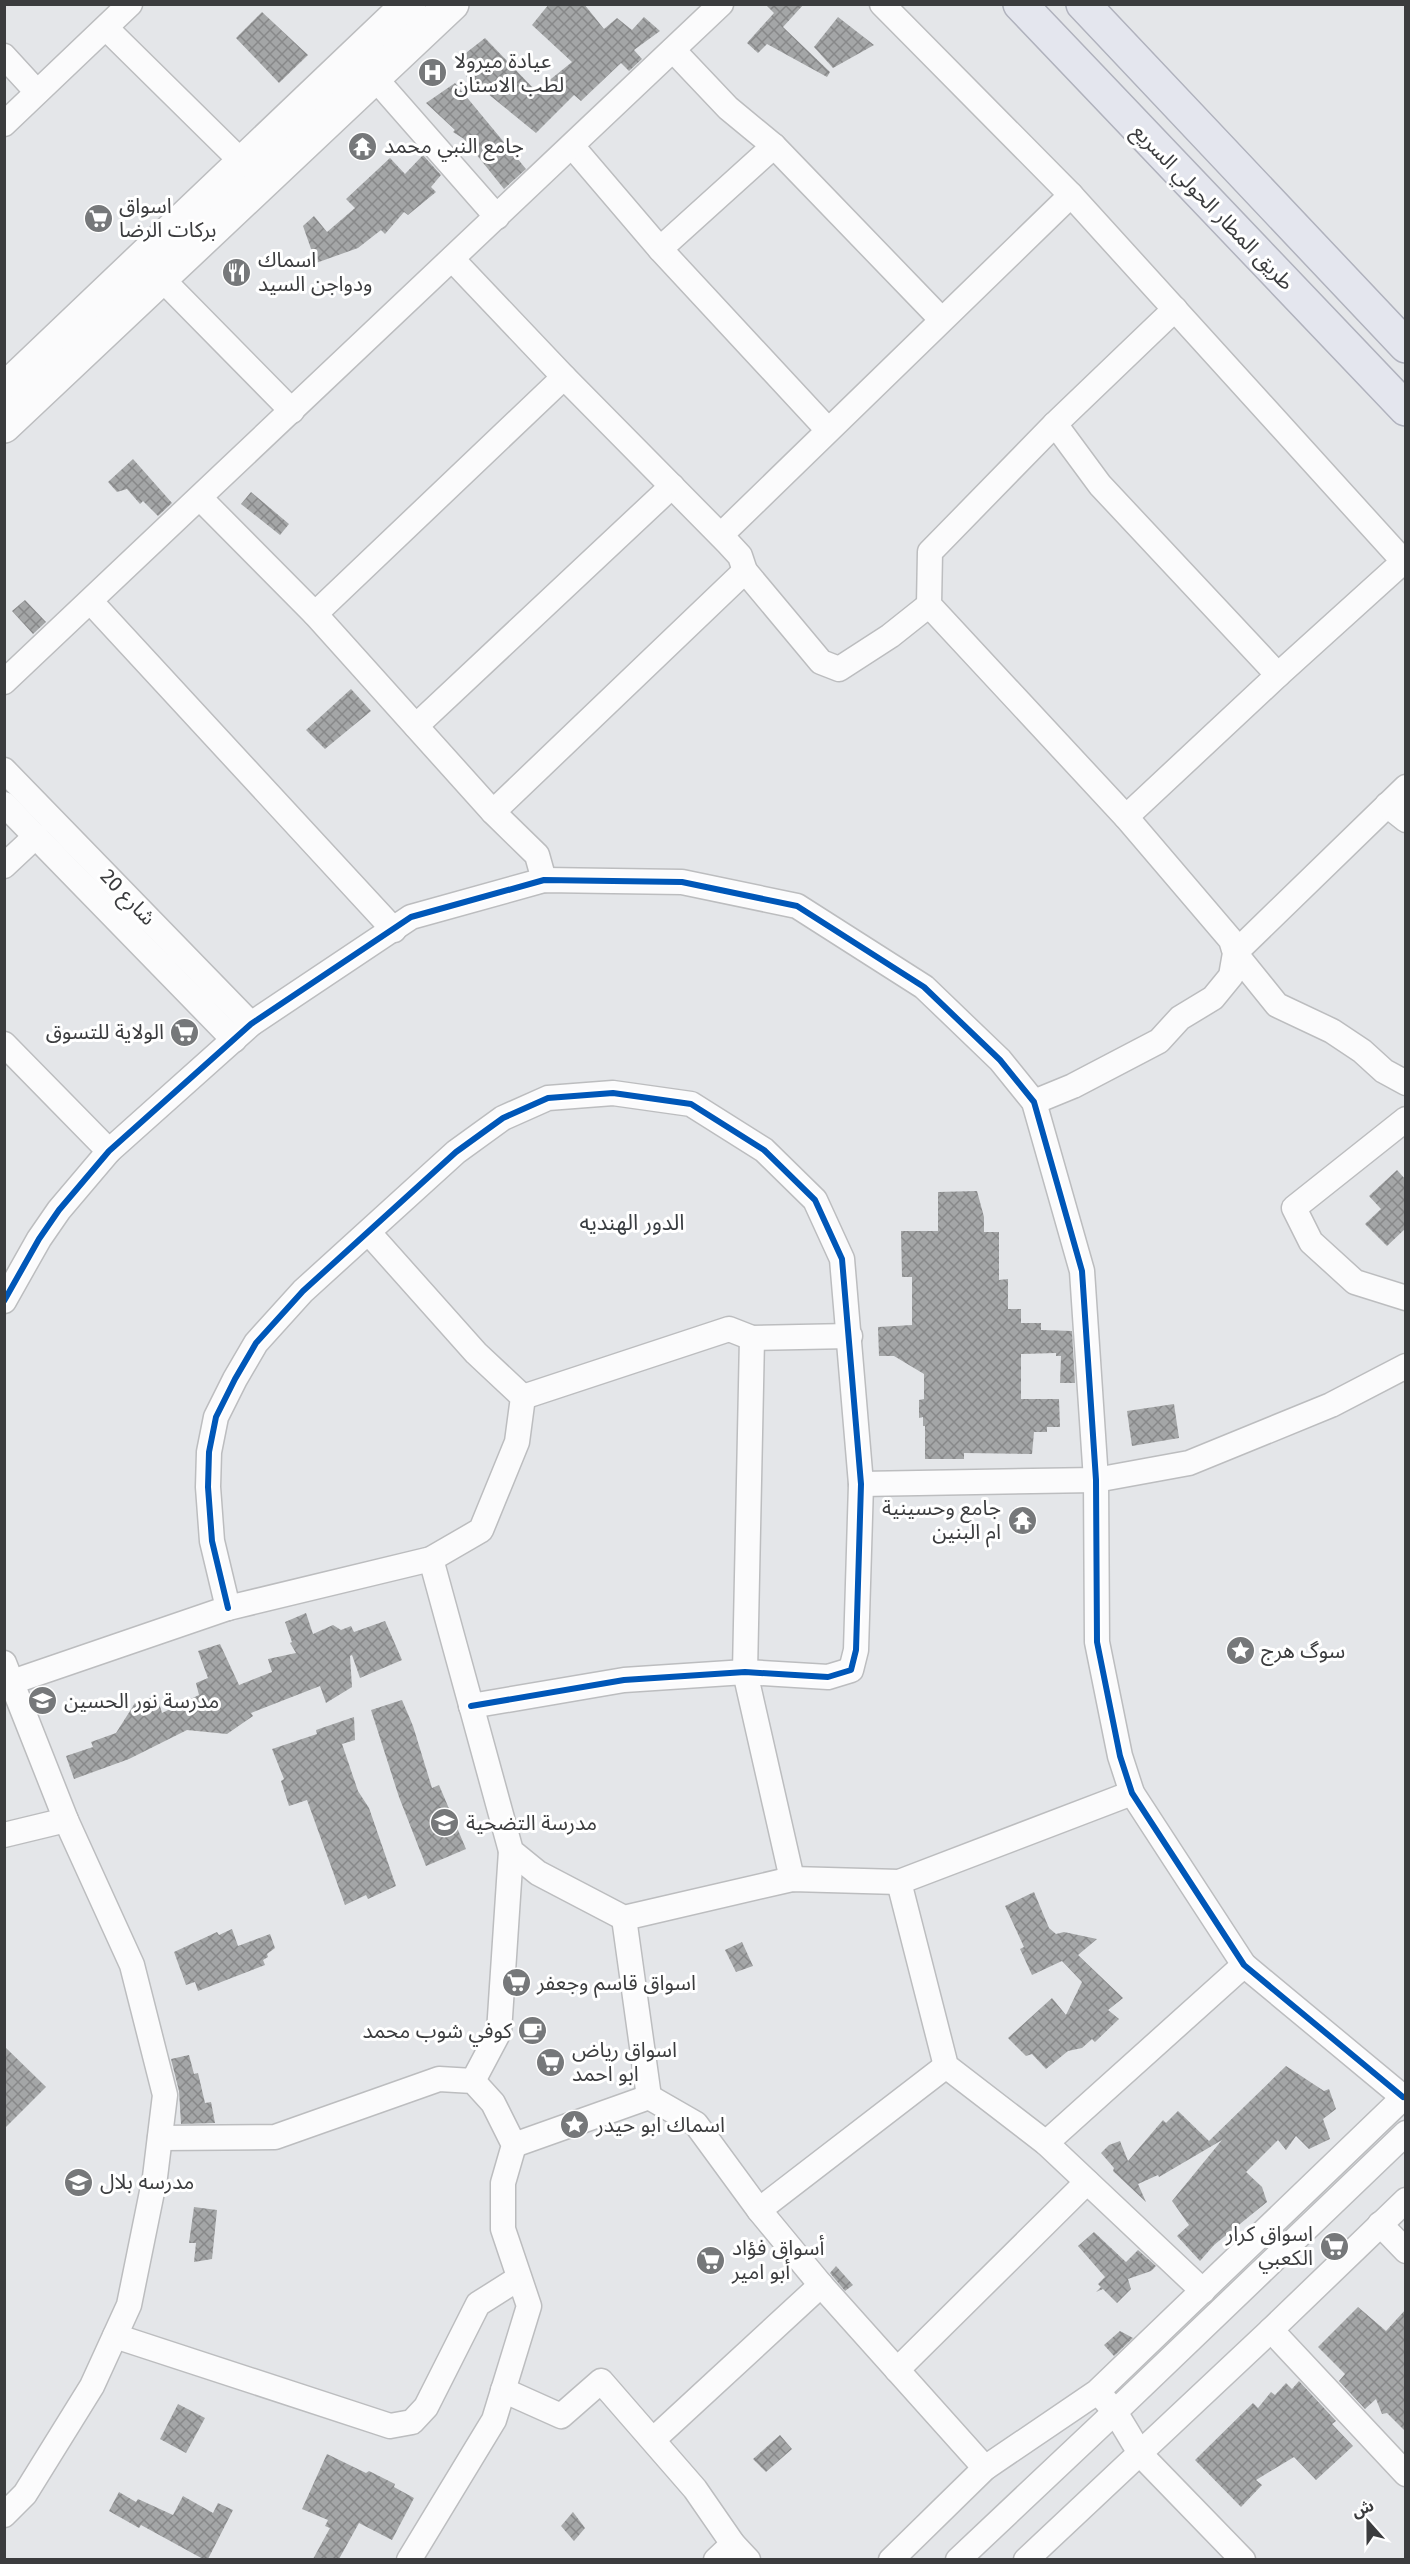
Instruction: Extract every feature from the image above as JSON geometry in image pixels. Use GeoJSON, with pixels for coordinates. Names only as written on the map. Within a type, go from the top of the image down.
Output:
{"type":"FeatureCollection","features":[{"type":"Feature","properties":{"kind":"highway","name":"طريق المطار الحولي السريع"},"geometry":{"type":"LineString","coordinates":[[1020,4],[1406,409]]}},
{"type":"Feature","properties":{"kind":"highway","name":"طريق المطار الحولي السريع"},"geometry":{"type":"LineString","coordinates":[[1083,4],[1406,345]]}},
{"type":"Feature","properties":{"kind":"main road"},"geometry":{"type":"LineString","coordinates":[[4,390],[243,163],[402,24],[452,4]]}},
{"type":"Feature","properties":{"kind":"main road"},"geometry":{"type":"LineString","coordinates":[[4,426],[374,77],[402,24]]}},
{"type":"Feature","properties":{"kind":"street"},"geometry":{"type":"LineString","coordinates":[[4,124],[129,4]]}},
{"type":"Feature","properties":{"kind":"street"},"geometry":{"type":"LineString","coordinates":[[4,682],[721,4]]}},
{"type":"Feature","properties":{"kind":"street"},"geometry":{"type":"LineString","coordinates":[[882,4],[1071,195],[1404,563],[1278,675],[1126,817]]}},
{"type":"Feature","properties":{"kind":"street"},"geometry":{"type":"LineString","coordinates":[[105,28],[243,163]]}},
{"type":"Feature","properties":{"kind":"street"},"geometry":{"type":"LineString","coordinates":[[673,50],[729,108],[774,146],[940,319]]}},
{"type":"Feature","properties":{"kind":"street"},"geometry":{"type":"LineString","coordinates":[[4,56],[37,92]]}},
{"type":"Feature","properties":{"kind":"street"},"geometry":{"type":"LineString","coordinates":[[374,77],[497,217]]}},
{"type":"Feature","properties":{"kind":"street"},"geometry":{"type":"LineString","coordinates":[[572,146],[660,249],[828,430]]}},
{"type":"Feature","properties":{"kind":"street"},"geometry":{"type":"LineString","coordinates":[[660,249],[774,146]]}},
{"type":"Feature","properties":{"kind":"street"},"geometry":{"type":"LineString","coordinates":[[720,535],[940,319],[1071,195]]}},
{"type":"Feature","properties":{"kind":"street"},"geometry":{"type":"LineString","coordinates":[[452,259],[740,556],[745,571],[821,662],[840,669],[890,636],[929,605]]}},
{"type":"Feature","properties":{"kind":"street"},"geometry":{"type":"LineString","coordinates":[[162,279],[292,411]]}},
{"type":"Feature","properties":{"kind":"street"},"geometry":{"type":"LineString","coordinates":[[1175,309],[1054,424],[930,552],[929,605],[1126,817],[1231,940],[1235,953],[1277,1005],[1332,1031],[1362,1051],[1384,1071],[1406,1083]]}},
{"type":"Feature","properties":{"kind":"street"},"geometry":{"type":"LineString","coordinates":[[315,614],[564,377]]}},
{"type":"Feature","properties":{"kind":"street"},"geometry":{"type":"LineString","coordinates":[[1054,424],[1100,485],[1278,675]]}},
{"type":"Feature","properties":{"kind":"street"},"geometry":{"type":"LineString","coordinates":[[416,726],[672,486]]}},
{"type":"Feature","properties":{"kind":"street"},"geometry":{"type":"LineString","coordinates":[[200,498],[315,614],[494,812],[537,855],[544,880]]}},
{"type":"Feature","properties":{"kind":"street"},"geometry":{"type":"LineString","coordinates":[[494,812],[745,571]]}},
{"type":"Feature","properties":{"kind":"street"},"geometry":{"type":"LineString","coordinates":[[91,602],[394,930]]}},
{"type":"Feature","properties":{"kind":"street","name":"شارع 20"},"geometry":{"type":"LineString","coordinates":[[4,770],[242,1032]]}},
{"type":"Feature","properties":{"kind":"street"},"geometry":{"type":"LineString","coordinates":[[1034,1102],[1073,1086],[1159,1041],[1180,1018],[1213,998],[1231,975],[1235,953],[1396,812],[1406,787]]}},
{"type":"Feature","properties":{"kind":"street","name":"شارع 20"},"geometry":{"type":"LineString","coordinates":[[4,804],[242,1032]]}},
{"type":"Feature","properties":{"kind":"street"},"geometry":{"type":"LineString","coordinates":[[4,866],[36,836]]}},
{"type":"Feature","properties":{"kind":"street"},"geometry":{"type":"LineString","coordinates":[[8,1284],[59,1210],[109,1151],[242,1032],[411,917],[544,880],[682,882],[797,906],[924,987],[1000,1060],[1034,1102],[1082,1271],[1096,1480],[1097,1642],[1120,1756],[1132,1793],[1244,1965],[1404,2096],[1097,2392],[985,2468],[891,2559]]}},
{"type":"Feature","properties":{"kind":"street"},"geometry":{"type":"LineString","coordinates":[[4,1044],[109,1151]]}},
{"type":"Feature","properties":{"kind":"street"},"geometry":{"type":"LineString","coordinates":[[228,1608],[213,1541],[208,1487],[209,1452],[216,1417],[256,1343],[303,1290],[369,1233],[456,1152],[503,1118],[548,1098],[613,1093],[691,1104],[764,1150],[815,1200],[842,1259],[861,1484],[856,1650],[851,1670],[828,1677],[745,1672],[624,1680],[471,1706]]}},
{"type":"Feature","properties":{"kind":"street"},"geometry":{"type":"LineString","coordinates":[[1406,1119],[1294,1208],[1311,1242],[1355,1282],[1406,1298]]}},
{"type":"Feature","properties":{"kind":"street"},"geometry":{"type":"LineString","coordinates":[[369,1233],[476,1353],[523,1397]]}},
{"type":"Feature","properties":{"kind":"street"},"geometry":{"type":"LineString","coordinates":[[523,1397],[729,1329],[752,1338],[850,1336]]}},
{"type":"Feature","properties":{"kind":"street"},"geometry":{"type":"LineString","coordinates":[[752,1338],[745,1672],[792,1879]]}},
{"type":"Feature","properties":{"kind":"street"},"geometry":{"type":"LineString","coordinates":[[861,1484],[1096,1480],[1189,1463],[1331,1405],[1406,1366]]}},
{"type":"Feature","properties":{"kind":"street"},"geometry":{"type":"LineString","coordinates":[[4,2515],[25,2494],[92,2386],[129,2305],[155,2177],[165,2095],[132,1965],[66,1820],[8,1673],[228,1608],[431,1559],[481,1530],[517,1442],[523,1397]]}},
{"type":"Feature","properties":{"kind":"street"},"geometry":{"type":"LineString","coordinates":[[431,1559],[511,1851],[499,2032],[472,2081]]}},
{"type":"Feature","properties":{"kind":"street"},"geometry":{"type":"LineString","coordinates":[[511,1851],[538,1873],[624,1918],[792,1879],[899,1882],[1132,1793]]}},
{"type":"Feature","properties":{"kind":"street"},"geometry":{"type":"LineString","coordinates":[[4,1835],[66,1820]]}},
{"type":"Feature","properties":{"kind":"street"},"geometry":{"type":"LineString","coordinates":[[899,1882],[946,2066],[1046,2143],[1203,2291]]}},
{"type":"Feature","properties":{"kind":"street"},"geometry":{"type":"LineString","coordinates":[[624,1918],[649,2097]]}},
{"type":"Feature","properties":{"kind":"street"},"geometry":{"type":"LineString","coordinates":[[1046,2143],[1244,1965]]}},
{"type":"Feature","properties":{"kind":"street"},"geometry":{"type":"LineString","coordinates":[[759,2210],[946,2066]]}},
{"type":"Feature","properties":{"kind":"street"},"geometry":{"type":"LineString","coordinates":[[160,2138],[275,2137],[439,2079],[472,2081],[493,2103],[514,2145],[503,2183],[503,2229],[529,2306],[494,2420],[409,2559]]}},
{"type":"Feature","properties":{"kind":"street"},"geometry":{"type":"LineString","coordinates":[[514,2145],[649,2097],[696,2124],[759,2210],[821,2285],[985,2468]]}},
{"type":"Feature","properties":{"kind":"street"},"geometry":{"type":"LineString","coordinates":[[958,2559],[1116,2412],[1406,2133]]}},
{"type":"Feature","properties":{"kind":"street"},"geometry":{"type":"LineString","coordinates":[[897,2370],[1087,2182]]}},
{"type":"Feature","properties":{"kind":"street"},"geometry":{"type":"LineString","coordinates":[[1026,2559],[1406,2200]]}},
{"type":"Feature","properties":{"kind":"street"},"geometry":{"type":"LineString","coordinates":[[1380,2224],[1406,2251]]}},
{"type":"Feature","properties":{"kind":"street"},"geometry":{"type":"LineString","coordinates":[[115,2336],[390,2426],[412,2422],[426,2407],[478,2304],[519,2278]]}},
{"type":"Feature","properties":{"kind":"street"},"geometry":{"type":"LineString","coordinates":[[654,2439],[821,2285]]}},
{"type":"Feature","properties":{"kind":"street"},"geometry":{"type":"LineString","coordinates":[[1271,2330],[1406,2474]]}},
{"type":"Feature","properties":{"kind":"street"},"geometry":{"type":"LineString","coordinates":[[503,2390],[561,2416],[601,2381],[654,2439],[695,2489],[732,2554]]}},
{"type":"Feature","properties":{"kind":"street"},"geometry":{"type":"LineString","coordinates":[[1097,2392],[1116,2412],[1139,2452],[1243,2559]]}},
{"type":"Feature","properties":{"kind":"building"},"geometry":{"type":"Polygon","coordinates":[[[549,4],[584,4],[604,29],[617,18],[632,30],[644,17],[660,31],[634,50],[642,59],[629,71],[621,63],[581,101],[574,95],[536,133],[466,76],[474,71],[462,56],[485,38],[536,91],[572,62],[532,25],[549,4]]]}},
{"type":"Feature","properties":{"kind":"building"},"geometry":{"type":"Polygon","coordinates":[[[765,4],[804,4],[783,27],[830,72],[827,77],[767,44],[758,53],[747,43],[774,13],[765,4]]]}},
{"type":"Feature","properties":{"kind":"building"},"geometry":{"type":"Polygon","coordinates":[[[262,12],[308,55],[279,83],[236,38],[262,12]]]}},
{"type":"Feature","properties":{"kind":"building"},"geometry":{"type":"Polygon","coordinates":[[[838,17],[874,45],[833,68],[814,47],[838,17]]]}},
{"type":"Feature","properties":{"kind":"building"},"geometry":{"type":"Polygon","coordinates":[[[455,83],[526,169],[504,189],[464,139],[453,132],[455,130],[426,103],[455,83]]]}},
{"type":"Feature","properties":{"kind":"building"},"geometry":{"type":"Polygon","coordinates":[[[423,155],[441,175],[431,187],[436,192],[408,215],[404,212],[385,234],[381,230],[358,248],[316,263],[303,226],[314,216],[327,232],[355,208],[346,199],[390,158],[405,174],[423,155]]]}},
{"type":"Feature","properties":{"kind":"building"},"geometry":{"type":"Polygon","coordinates":[[[133,459],[172,503],[158,516],[143,501],[140,504],[127,489],[117,492],[108,482],[133,459]]]}},
{"type":"Feature","properties":{"kind":"building"},"geometry":{"type":"Polygon","coordinates":[[[251,492],[289,524],[280,535],[241,504],[251,492]]]}},
{"type":"Feature","properties":{"kind":"building"},"geometry":{"type":"Polygon","coordinates":[[[25,600],[46,622],[33,634],[12,611],[25,600]]]}},
{"type":"Feature","properties":{"kind":"building"},"geometry":{"type":"Polygon","coordinates":[[[351,689],[371,711],[325,749],[306,730],[351,689]]]}},
{"type":"Feature","properties":{"kind":"building"},"geometry":{"type":"Polygon","coordinates":[[[1397,1170],[1406,1180],[1406,1228],[1387,1246],[1365,1224],[1381,1209],[1369,1196],[1397,1170]]]}},
{"type":"Feature","properties":{"kind":"building"},"geometry":{"type":"Polygon","coordinates":[[[977,1191],[984,1217],[984,1232],[999,1232],[999,1280],[1008,1279],[1008,1309],[1021,1309],[1021,1323],[1041,1323],[1041,1330],[1072,1331],[1075,1383],[1060,1383],[1061,1356],[1056,1356],[1056,1353],[1021,1354],[1021,1399],[1059,1399],[1060,1427],[1047,1427],[1047,1432],[1034,1432],[1032,1454],[964,1453],[964,1459],[925,1459],[925,1426],[923,1426],[923,1417],[919,1418],[919,1400],[924,1399],[924,1374],[894,1356],[879,1356],[878,1327],[912,1325],[912,1277],[902,1277],[901,1231],[938,1231],[938,1192],[977,1191]]]}},
{"type":"Feature","properties":{"kind":"building"},"geometry":{"type":"Polygon","coordinates":[[[1174,1404],[1179,1438],[1132,1446],[1127,1411],[1174,1404]]]}},
{"type":"Feature","properties":{"kind":"building"},"geometry":{"type":"Polygon","coordinates":[[[306,1613],[313,1634],[333,1625],[341,1630],[351,1626],[354,1632],[385,1621],[402,1660],[360,1678],[352,1655],[350,1656],[352,1687],[326,1703],[320,1686],[251,1713],[253,1716],[227,1734],[187,1730],[129,1759],[74,1779],[66,1756],[93,1747],[91,1742],[116,1733],[135,1703],[157,1696],[162,1713],[199,1695],[196,1683],[208,1678],[198,1651],[220,1644],[239,1685],[272,1672],[268,1659],[296,1653],[290,1643],[292,1642],[285,1622],[306,1613]]]}},
{"type":"Feature","properties":{"kind":"building"},"geometry":{"type":"Polygon","coordinates":[[[402,1700],[413,1726],[432,1788],[439,1785],[466,1849],[426,1866],[399,1797],[371,1710],[402,1700]]]}},
{"type":"Feature","properties":{"kind":"building"},"geometry":{"type":"Polygon","coordinates":[[[354,1717],[355,1740],[342,1744],[358,1791],[369,1808],[396,1886],[368,1899],[366,1895],[345,1905],[307,1800],[289,1806],[281,1781],[284,1779],[272,1749],[317,1734],[316,1730],[354,1717]]]}},
{"type":"Feature","properties":{"kind":"building"},"geometry":{"type":"Polygon","coordinates":[[[1034,1892],[1049,1928],[1056,1934],[1064,1932],[1097,1939],[1078,1955],[1123,1998],[1108,2010],[1119,2019],[1095,2042],[1092,2039],[1082,2048],[1068,2051],[1046,2069],[1032,2054],[1026,2056],[1008,2038],[1052,1998],[1066,2015],[1082,1982],[1062,1961],[1032,1975],[1020,1949],[1024,1947],[1005,1906],[1034,1892]]]}},
{"type":"Feature","properties":{"kind":"building"},"geometry":{"type":"Polygon","coordinates":[[[232,1929],[238,1946],[270,1934],[275,1948],[263,1960],[265,1965],[198,1991],[195,1982],[186,1985],[174,1952],[217,1932],[219,1935],[232,1929]]]}},
{"type":"Feature","properties":{"kind":"building"},"geometry":{"type":"Polygon","coordinates":[[[742,1942],[753,1966],[736,1972],[725,1950],[742,1942]]]}},
{"type":"Feature","properties":{"kind":"building"},"geometry":{"type":"Polygon","coordinates":[[[4,2046],[46,2087],[4,2129],[4,2046]]]}},
{"type":"Feature","properties":{"kind":"building"},"geometry":{"type":"Polygon","coordinates":[[[189,2055],[194,2074],[198,2073],[205,2103],[211,2102],[215,2123],[181,2124],[179,2091],[171,2059],[189,2055]]]}},
{"type":"Feature","properties":{"kind":"building"},"geometry":{"type":"Polygon","coordinates":[[[1286,2066],[1324,2091],[1329,2089],[1336,2109],[1323,2119],[1330,2139],[1309,2149],[1296,2136],[1286,2150],[1278,2140],[1246,2172],[1262,2187],[1267,2202],[1214,2245],[1200,2261],[1177,2236],[1189,2225],[1172,2201],[1222,2140],[1159,2177],[1158,2175],[1138,2184],[1146,2202],[1113,2171],[1114,2168],[1101,2153],[1109,2145],[1120,2141],[1128,2161],[1163,2120],[1166,2123],[1178,2111],[1209,2141],[1286,2066]]]}},
{"type":"Feature","properties":{"kind":"building"},"geometry":{"type":"Polygon","coordinates":[[[194,2207],[217,2210],[212,2259],[194,2262],[196,2243],[189,2243],[194,2207]]]}},
{"type":"Feature","properties":{"kind":"building"},"geometry":{"type":"Polygon","coordinates":[[[1094,2232],[1126,2262],[1138,2250],[1156,2266],[1151,2271],[1128,2279],[1131,2289],[1117,2303],[1103,2289],[1096,2292],[1101,2287],[1098,2284],[1105,2277],[1078,2246],[1094,2232]]]}},
{"type":"Feature","properties":{"kind":"building"},"geometry":{"type":"Polygon","coordinates":[[[836,2266],[853,2285],[845,2291],[830,2273],[836,2266]]]}},
{"type":"Feature","properties":{"kind":"building"},"geometry":{"type":"Polygon","coordinates":[[[1358,2307],[1386,2331],[1406,2309],[1406,2432],[1387,2413],[1382,2414],[1376,2399],[1365,2409],[1339,2381],[1345,2374],[1318,2347],[1358,2307]]]}},
{"type":"Feature","properties":{"kind":"building"},"geometry":{"type":"Polygon","coordinates":[[[1120,2331],[1133,2338],[1114,2356],[1104,2345],[1120,2331]]]}},
{"type":"Feature","properties":{"kind":"building"},"geometry":{"type":"Polygon","coordinates":[[[1299,2381],[1336,2421],[1332,2424],[1353,2446],[1316,2480],[1294,2457],[1256,2480],[1262,2485],[1241,2507],[1195,2460],[1253,2403],[1258,2408],[1271,2392],[1275,2395],[1286,2383],[1292,2389],[1299,2381]]]}},
{"type":"Feature","properties":{"kind":"building"},"geometry":{"type":"Polygon","coordinates":[[[178,2404],[205,2418],[186,2453],[160,2439],[178,2404]]]}},
{"type":"Feature","properties":{"kind":"building"},"geometry":{"type":"Polygon","coordinates":[[[780,2435],[792,2449],[766,2472],[753,2459],[780,2435]]]}},
{"type":"Feature","properties":{"kind":"building"},"geometry":{"type":"Polygon","coordinates":[[[327,2454],[395,2484],[394,2487],[414,2498],[392,2540],[359,2523],[339,2559],[313,2559],[330,2528],[325,2526],[328,2520],[302,2509],[327,2454]]]}},
{"type":"Feature","properties":{"kind":"building"},"geometry":{"type":"Polygon","coordinates":[[[119,2492],[136,2502],[138,2499],[173,2515],[183,2496],[213,2513],[218,2503],[233,2510],[208,2559],[203,2559],[141,2525],[139,2528],[109,2511],[119,2492]]]}},
{"type":"Feature","properties":{"kind":"building"},"geometry":{"type":"Polygon","coordinates":[[[573,2512],[585,2528],[574,2541],[561,2526],[573,2512]]]}},
{"type":"Feature","properties":{"kind":"cycle path"},"geometry":{"type":"LineString","coordinates":[[4,1301],[39,1239],[59,1210],[109,1151],[251,1024],[411,917],[544,880],[682,882],[797,906],[924,987],[1000,1060],[1034,1102],[1082,1271],[1096,1480],[1097,1642],[1120,1756],[1132,1793],[1244,1965],[1403,2097]]}},
{"type":"Feature","properties":{"kind":"cycle path"},"geometry":{"type":"LineString","coordinates":[[228,1608],[212,1541],[208,1487],[209,1452],[216,1417],[256,1343],[303,1291],[456,1152],[503,1118],[548,1098],[613,1093],[691,1104],[764,1150],[815,1200],[842,1259],[861,1484],[856,1650],[851,1670],[828,1677],[745,1672],[624,1680],[471,1706]]}},
{"type":"Feature","properties":{"kind":"place","name":"عيادة ميرولا لطب الاسنان"},"geometry":{"type":"Point","coordinates":[433,73]}},
{"type":"Feature","properties":{"kind":"place","name":"جامع النبي محمد"},"geometry":{"type":"Point","coordinates":[363,146]}},
{"type":"Feature","properties":{"kind":"place","name":"اسواق بركات الرضا"},"geometry":{"type":"Point","coordinates":[98,218]}},
{"type":"Feature","properties":{"kind":"place","name":"اسماك ودواجن السيد"},"geometry":{"type":"Point","coordinates":[237,272]}},
{"type":"Feature","properties":{"kind":"place","name":"الولاية للتسوق"},"geometry":{"type":"Point","coordinates":[185,1032]}},
{"type":"Feature","properties":{"kind":"place","name":"جامع وحسينية ام البنين"},"geometry":{"type":"Point","coordinates":[1022,1520]}},
{"type":"Feature","properties":{"kind":"place","name":"سوگ هرج"},"geometry":{"type":"Point","coordinates":[1240,1651]}},
{"type":"Feature","properties":{"kind":"place","name":"مدرسة نور الحسين"},"geometry":{"type":"Point","coordinates":[43,1701]}},
{"type":"Feature","properties":{"kind":"place","name":"مدرسة التضحية"},"geometry":{"type":"Point","coordinates":[445,1823]}},
{"type":"Feature","properties":{"kind":"place","name":"اسواق قاسم وجعفر"},"geometry":{"type":"Point","coordinates":[516,1983]}},
{"type":"Feature","properties":{"kind":"place","name":"كوفي شوب محمد"},"geometry":{"type":"Point","coordinates":[533,2031]}},
{"type":"Feature","properties":{"kind":"place","name":"اسواق رياض ابو احمد"},"geometry":{"type":"Point","coordinates":[551,2062]}},
{"type":"Feature","properties":{"kind":"place","name":"اسماك ابو حيدر"},"geometry":{"type":"Point","coordinates":[575,2125]}},
{"type":"Feature","properties":{"kind":"place","name":"مدرسه بلال"},"geometry":{"type":"Point","coordinates":[79,2182]}},
{"type":"Feature","properties":{"kind":"place","name":"اسواق كرار الكعبي"},"geometry":{"type":"Point","coordinates":[1334,2246]}},
{"type":"Feature","properties":{"kind":"place","name":"أسواق فؤاد أبو امير"},"geometry":{"type":"Point","coordinates":[711,2260]}},
{"type":"Feature","properties":{"kind":"district","name":"الدور الهنديه"},"geometry":{"type":"Point","coordinates":[632,1222]}}]}
